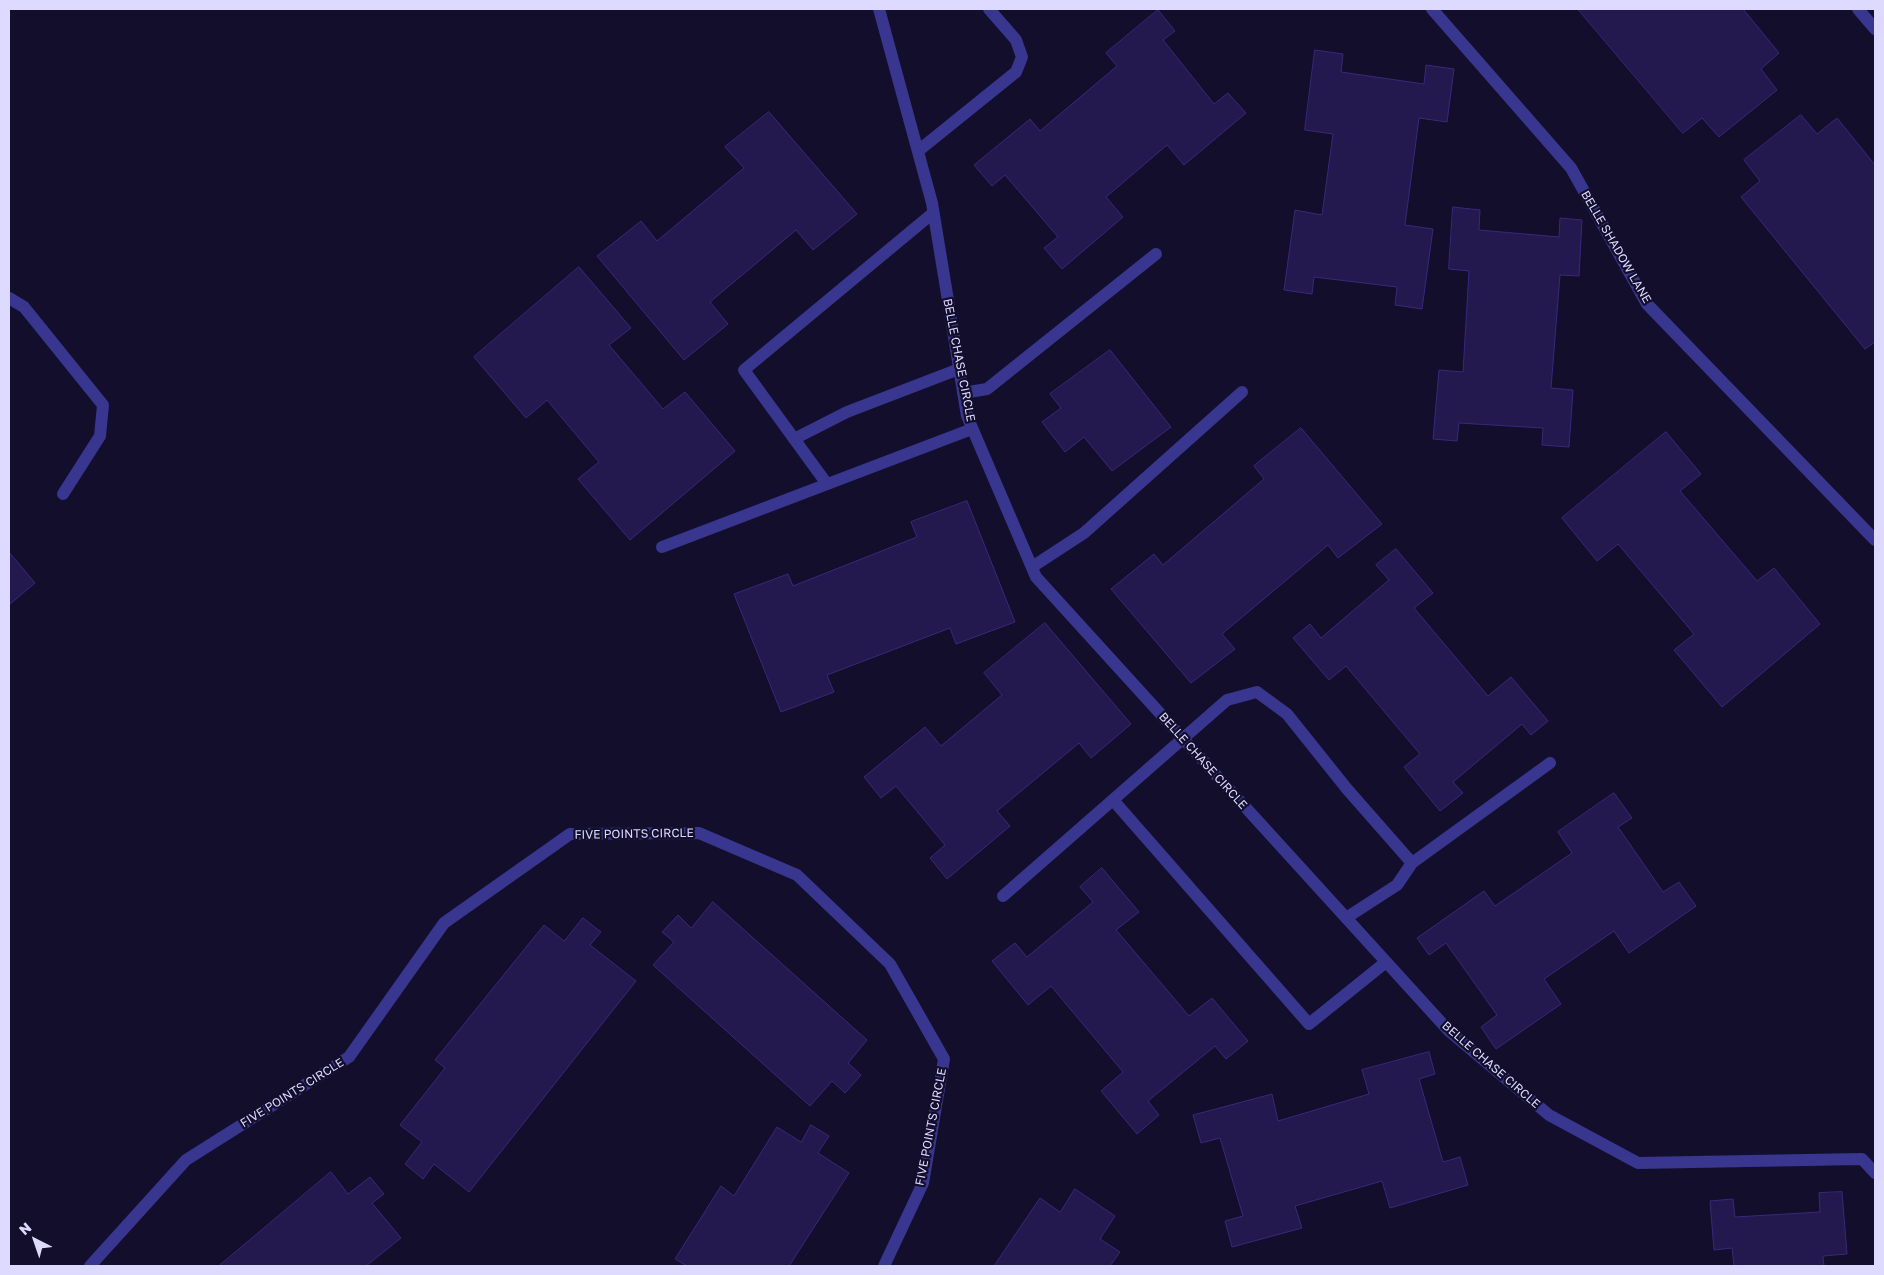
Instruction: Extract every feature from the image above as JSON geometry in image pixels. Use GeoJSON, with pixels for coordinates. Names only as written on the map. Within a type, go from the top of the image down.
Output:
{"type":"FeatureCollection","features":[{"type":"Feature","properties":{"kind":"street","name":"BELLE CHASE CIRCLE"},"geometry":{"type":"LineString","coordinates":[[879,9],[933,213],[967,416],[1036,577],[1449,1031],[1550,1115],[1638,1163],[1862,1159],[1875,1173]]}},
{"type":"Feature","properties":{"kind":"street"},"geometry":{"type":"LineString","coordinates":[[918,152],[1016,72],[1022,57],[1016,40],[989,9]]}},
{"type":"Feature","properties":{"kind":"street","name":"BELLE SHADOW LANE"},"geometry":{"type":"LineString","coordinates":[[1432,9],[1571,168],[1647,304],[1875,540]]}},
{"type":"Feature","properties":{"kind":"street"},"geometry":{"type":"LineString","coordinates":[[1858,9],[1875,30]]}},
{"type":"Feature","properties":{"kind":"street"},"geometry":{"type":"LineString","coordinates":[[827,484],[744,370],[933,213]]}},
{"type":"Feature","properties":{"kind":"street"},"geometry":{"type":"LineString","coordinates":[[963,393],[988,389],[1156,254]]}},
{"type":"Feature","properties":{"kind":"street"},"geometry":{"type":"LineString","coordinates":[[9,298],[24,307],[103,405],[100,436],[62,494]]}},
{"type":"Feature","properties":{"kind":"street"},"geometry":{"type":"LineString","coordinates":[[794,439],[847,412],[959,369]]}},
{"type":"Feature","properties":{"kind":"street"},"geometry":{"type":"LineString","coordinates":[[1032,567],[1084,534],[1242,392]]}},
{"type":"Feature","properties":{"kind":"street"},"geometry":{"type":"LineString","coordinates":[[662,548],[972,429]]}},
{"type":"Feature","properties":{"kind":"street"},"geometry":{"type":"LineString","coordinates":[[1003,896],[1227,700],[1257,692],[1286,714],[1347,789],[1412,863]]}},
{"type":"Feature","properties":{"kind":"street"},"geometry":{"type":"LineString","coordinates":[[1346,918],[1397,885],[1412,863],[1550,763]]}},
{"type":"Feature","properties":{"kind":"street"},"geometry":{"type":"LineString","coordinates":[[1112,800],[1309,1024],[1386,962]]}},
{"type":"Feature","properties":{"kind":"street","name":"FIVE POINTS CIRCLE"},"geometry":{"type":"LineString","coordinates":[[90,1266],[186,1160],[349,1057],[444,923],[452,917],[570,834],[699,833],[797,874],[890,964],[944,1058],[923,1183],[884,1266]]}},
{"type":"Feature","properties":{"kind":"building"},"geometry":{"type":"Polygon","coordinates":[[[1578,9],[1743,9],[1779,53],[1761,69],[1777,90],[1719,137],[1702,118],[1683,133],[1578,9]]]}},
{"type":"Feature","properties":{"kind":"building"},"geometry":{"type":"Polygon","coordinates":[[[1158,10],[1175,31],[1163,40],[1214,104],[1228,93],[1246,113],[1184,165],[1167,145],[1106,197],[1123,217],[1062,269],[1044,248],[1058,237],[1005,175],[992,186],[974,165],[1030,119],[1040,131],[1117,66],[1106,53],[1158,10]]]}},
{"type":"Feature","properties":{"kind":"building"},"geometry":{"type":"Polygon","coordinates":[[[1315,50],[1343,54],[1341,72],[1424,84],[1426,65],[1454,69],[1447,122],[1419,118],[1405,225],[1433,229],[1422,309],[1395,305],[1397,287],[1314,277],[1312,294],[1284,290],[1295,210],[1322,215],[1333,134],[1305,130],[1315,50]]]}},
{"type":"Feature","properties":{"kind":"building"},"geometry":{"type":"Polygon","coordinates":[[[769,112],[857,214],[813,250],[796,230],[710,302],[728,324],[684,360],[597,256],[641,221],[657,241],[744,168],[725,147],[769,112]]]}},
{"type":"Feature","properties":{"kind":"building"},"geometry":{"type":"Polygon","coordinates":[[[1801,115],[1817,134],[1837,118],[1875,165],[1875,342],[1865,349],[1741,197],[1760,181],[1744,160],[1801,115]]]}},
{"type":"Feature","properties":{"kind":"building"},"geometry":{"type":"Polygon","coordinates":[[[1453,207],[1480,210],[1479,230],[1559,237],[1560,218],[1582,220],[1579,276],[1560,275],[1551,388],[1573,390],[1569,447],[1542,445],[1543,428],[1459,423],[1457,441],[1433,439],[1439,370],[1463,372],[1469,271],[1449,269],[1453,207]]]}},
{"type":"Feature","properties":{"kind":"building"},"geometry":{"type":"Polygon","coordinates":[[[579,267],[631,328],[609,345],[663,409],[685,392],[735,451],[630,540],[578,479],[599,462],[547,400],[526,418],[474,357],[579,267]]]}},
{"type":"Feature","properties":{"kind":"building"},"geometry":{"type":"Polygon","coordinates":[[[1110,350],[1171,427],[1112,471],[1084,437],[1065,452],[1042,422],[1061,408],[1050,394],[1110,350]]]}},
{"type":"Feature","properties":{"kind":"building"},"geometry":{"type":"Polygon","coordinates":[[[1301,428],[1382,524],[1338,558],[1328,545],[1222,634],[1235,649],[1191,683],[1111,589],[1154,554],[1163,565],[1264,479],[1254,466],[1301,428]]]}},
{"type":"Feature","properties":{"kind":"building"},"geometry":{"type":"Polygon","coordinates":[[[1666,432],[1701,474],[1680,491],[1757,581],[1774,568],[1820,624],[1722,707],[1674,650],[1694,634],[1618,544],[1597,561],[1562,518],[1666,432]]]}},
{"type":"Feature","properties":{"kind":"building"},"geometry":{"type":"Polygon","coordinates":[[[967,501],[1015,622],[956,644],[950,628],[827,675],[834,692],[781,712],[734,594],[788,574],[793,586],[917,537],[911,522],[967,501]]]}},
{"type":"Feature","properties":{"kind":"building"},"geometry":{"type":"Polygon","coordinates":[[[1396,549],[1433,593],[1414,608],[1488,696],[1511,677],[1548,721],[1531,735],[1522,724],[1453,782],[1463,793],[1440,811],[1404,767],[1420,754],[1346,666],[1329,680],[1293,638],[1310,624],[1321,638],[1389,580],[1376,565],[1396,549]]]}},
{"type":"Feature","properties":{"kind":"building"},"geometry":{"type":"Polygon","coordinates":[[[9,552],[35,583],[9,605],[9,552]]]}},
{"type":"Feature","properties":{"kind":"building"},"geometry":{"type":"Polygon","coordinates":[[[1045,623],[1131,724],[1091,758],[1079,743],[997,811],[1010,826],[947,879],[930,858],[945,845],[896,786],[881,798],[864,777],[925,727],[941,746],[1002,695],[984,673],[1045,623]]]}},
{"type":"Feature","properties":{"kind":"building"},"geometry":{"type":"Polygon","coordinates":[[[1614,793],[1632,818],[1618,827],[1663,892],[1679,882],[1696,906],[1629,953],[1614,931],[1544,979],[1561,1004],[1496,1049],[1481,1027],[1497,1015],[1446,943],[1429,955],[1417,938],[1484,891],[1495,906],[1572,853],[1558,832],[1614,793]]]}},
{"type":"Feature","properties":{"kind":"building"},"geometry":{"type":"Polygon","coordinates":[[[1102,868],[1139,912],[1116,930],[1189,1016],[1212,998],[1248,1041],[1226,1059],[1215,1046],[1148,1101],[1159,1115],[1137,1134],[1101,1091],[1123,1072],[1051,986],[1028,1005],[992,961],[1015,943],[1027,957],[1093,902],[1080,887],[1102,868]]]}},
{"type":"Feature","properties":{"kind":"building"},"geometry":{"type":"Polygon","coordinates":[[[713,902],[867,1040],[848,1063],[861,1075],[845,1093],[832,1081],[810,1106],[653,965],[674,942],[662,932],[678,915],[691,928],[713,902]]]}},
{"type":"Feature","properties":{"kind":"building"},"geometry":{"type":"Polygon","coordinates":[[[583,918],[601,932],[590,945],[636,981],[469,1192],[434,1164],[423,1179],[405,1164],[422,1142],[400,1125],[445,1068],[435,1060],[544,925],[564,941],[583,918]]]}},
{"type":"Feature","properties":{"kind":"building"},"geometry":{"type":"Polygon","coordinates":[[[1429,1052],[1435,1074],[1419,1079],[1443,1162],[1460,1157],[1468,1185],[1390,1208],[1382,1181],[1295,1206],[1302,1228],[1232,1247],[1225,1221],[1243,1216],[1220,1138],[1201,1143],[1193,1115],[1272,1094],[1278,1121],[1369,1094],[1362,1070],[1429,1052]]]}},
{"type":"Feature","properties":{"kind":"building"},"geometry":{"type":"Polygon","coordinates":[[[811,1125],[829,1136],[818,1153],[849,1173],[789,1266],[687,1266],[675,1259],[721,1186],[734,1196],[777,1127],[801,1142],[811,1125]]]}},
{"type":"Feature","properties":{"kind":"building"},"geometry":{"type":"Polygon","coordinates":[[[331,1172],[348,1194],[370,1177],[384,1194],[372,1203],[401,1238],[366,1266],[219,1266],[331,1172]]]}},
{"type":"Feature","properties":{"kind":"building"},"geometry":{"type":"Polygon","coordinates":[[[1075,1189],[1115,1216],[1100,1239],[1120,1252],[1110,1266],[994,1266],[1040,1198],[1060,1212],[1075,1189]]]}},
{"type":"Feature","properties":{"kind":"building"},"geometry":{"type":"Polygon","coordinates":[[[1842,1192],[1847,1254],[1823,1256],[1824,1266],[1734,1266],[1732,1248],[1714,1250],[1710,1201],[1733,1199],[1735,1217],[1820,1212],[1819,1193],[1842,1192]]]}}]}
